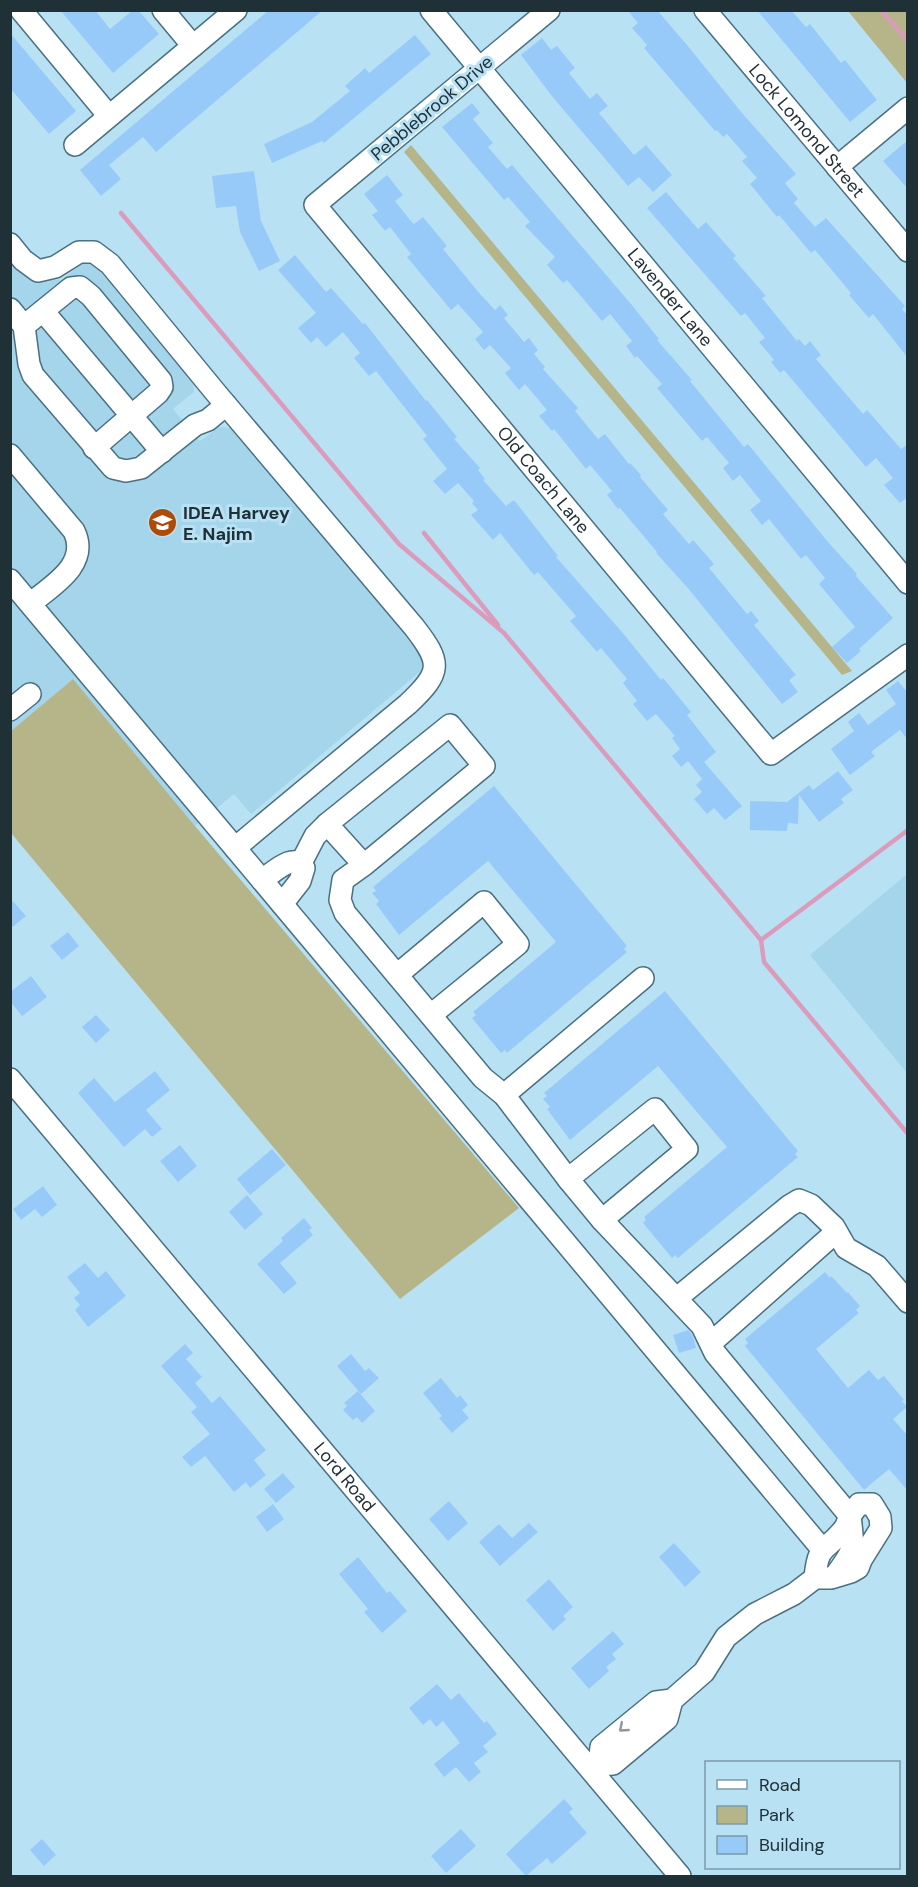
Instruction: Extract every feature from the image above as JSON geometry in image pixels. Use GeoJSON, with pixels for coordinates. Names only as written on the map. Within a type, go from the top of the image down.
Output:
{"type":"FeatureCollection","features":[{"type":"Feature","properties":{"kind":"street"},"geometry":{"type":"LineString","coordinates":[[21,10],[109,116]]}},
{"type":"Feature","properties":{"kind":"street"},"geometry":{"type":"LineString","coordinates":[[163,10],[193,46]]}},
{"type":"Feature","properties":{"kind":"street"},"geometry":{"type":"LineString","coordinates":[[75,145],[236,10]]}},
{"type":"Feature","properties":{"kind":"street","name":"Lavender Lane"},"geometry":{"type":"LineString","coordinates":[[431,10],[908,583]]}},
{"type":"Feature","properties":{"kind":"street","name":"Pebblebrook Drive"},"geometry":{"type":"LineString","coordinates":[[315,205],[549,10]]}},
{"type":"Feature","properties":{"kind":"street","name":"Lock Lomond Street"},"geometry":{"type":"LineString","coordinates":[[705,10],[908,251]]}},
{"type":"Feature","properties":{"kind":"street"},"geometry":{"type":"LineString","coordinates":[[837,167],[908,108]]}},
{"type":"Feature","properties":{"kind":"street","name":"Old Coach Lane"},"geometry":{"type":"LineString","coordinates":[[315,205],[771,754],[908,655]]}},
{"type":"Feature","properties":{"kind":"street"},"geometry":{"type":"LineString","coordinates":[[10,244],[23,260],[38,271],[55,267],[79,252],[94,252],[110,264],[431,649],[435,669],[427,686],[235,848]]}},
{"type":"Feature","properties":{"kind":"street"},"geometry":{"type":"LineString","coordinates":[[24,326],[74,287],[84,289],[161,381],[162,387],[158,393],[94,448]]}},
{"type":"Feature","properties":{"kind":"street"},"geometry":{"type":"LineString","coordinates":[[10,309],[24,326],[29,364],[33,375],[113,468],[126,471],[141,468],[195,425],[198,409],[221,399]]}},
{"type":"Feature","properties":{"kind":"street"},"geometry":{"type":"LineString","coordinates":[[43,311],[162,452]]}},
{"type":"Feature","properties":{"kind":"street"},"geometry":{"type":"LineString","coordinates":[[10,455],[74,531],[78,542],[79,551],[71,568],[31,603]]}},
{"type":"Feature","properties":{"kind":"street"},"geometry":{"type":"LineString","coordinates":[[10,579],[822,1550]]}},
{"type":"Feature","properties":{"kind":"street"},"geometry":{"type":"LineString","coordinates":[[10,710],[30,694]]}},
{"type":"Feature","properties":{"kind":"street"},"geometry":{"type":"LineString","coordinates":[[301,864],[315,836],[327,824],[450,725],[484,766],[364,866],[343,880],[339,900],[345,913],[483,1078],[504,1095],[602,1220],[702,1326],[715,1353],[850,1516],[858,1568],[851,1572],[825,1577],[755,1614],[726,1637],[704,1672],[672,1700],[656,1702],[602,1747],[596,1768]]}},
{"type":"Feature","properties":{"kind":"street"},"geometry":{"type":"LineString","coordinates":[[327,824],[364,866]]}},
{"type":"Feature","properties":{"kind":"street"},"geometry":{"type":"LineString","coordinates":[[262,880],[287,863],[296,861],[301,864],[304,868],[300,881],[282,904]]}},
{"type":"Feature","properties":{"kind":"street"},"geometry":{"type":"LineString","coordinates":[[397,975],[484,902],[518,944],[430,1015]]}},
{"type":"Feature","properties":{"kind":"street"},"geometry":{"type":"LineString","coordinates":[[504,1095],[643,978]]}},
{"type":"Feature","properties":{"kind":"street","name":"Lord Road"},"geometry":{"type":"LineString","coordinates":[[10,1079],[596,1768],[680,1876]]}},
{"type":"Feature","properties":{"kind":"street"},"geometry":{"type":"LineString","coordinates":[[568,1179],[655,1109],[687,1149],[602,1220]]}},
{"type":"Feature","properties":{"kind":"street"},"geometry":{"type":"LineString","coordinates":[[677,1298],[799,1200],[812,1205],[836,1232],[846,1248],[877,1266],[908,1302]]}},
{"type":"Feature","properties":{"kind":"street"},"geometry":{"type":"LineString","coordinates":[[711,1343],[836,1232]]}},
{"type":"Feature","properties":{"kind":"street"},"geometry":{"type":"LineString","coordinates":[[825,1577],[817,1559],[822,1550],[835,1540],[859,1504],[872,1504],[880,1516],[881,1528],[855,1559]]}},
{"type":"Feature","properties":{"kind":"shaded area","name":"IDEA Harvey E. Najim"},"geometry":{"type":"Polygon","coordinates":[[[10,256],[29,278],[61,280],[83,263],[95,263],[193,379],[194,392],[173,409],[190,430],[200,441],[219,427],[234,428],[423,656],[422,670],[251,814],[234,794],[195,826],[73,679],[11,731],[10,256]]]}},
{"type":"Feature","properties":{"kind":"shaded area"},"geometry":{"type":"Polygon","coordinates":[[[907,874],[907,1073],[810,955],[907,874]]]}},
{"type":"Feature","properties":{"kind":"green space"},"geometry":{"type":"Polygon","coordinates":[[[848,11],[905,11],[907,14],[907,83],[848,11]]]}},
{"type":"Feature","properties":{"kind":"green space"},"geometry":{"type":"Polygon","coordinates":[[[411,145],[852,671],[842,675],[404,152],[411,145]]]}},
{"type":"Feature","properties":{"kind":"green space"},"geometry":{"type":"Polygon","coordinates":[[[73,679],[519,1208],[400,1299],[11,833],[11,731],[73,679]]]}},
{"type":"Feature","properties":{"kind":"building"},"geometry":{"type":"Polygon","coordinates":[[[60,10],[95,10],[110,29],[133,10],[138,10],[159,34],[113,73],[60,10]]]}},
{"type":"Feature","properties":{"kind":"building"},"geometry":{"type":"Polygon","coordinates":[[[269,10],[323,10],[156,152],[143,137],[109,165],[121,179],[101,196],[80,170],[269,10]]]}},
{"type":"Feature","properties":{"kind":"building"},"geometry":{"type":"Polygon","coordinates":[[[627,10],[657,10],[796,174],[785,183],[798,199],[794,203],[815,227],[826,218],[905,306],[902,309],[908,316],[908,358],[873,314],[869,318],[849,295],[851,293],[815,250],[811,253],[750,184],[757,178],[742,161],[747,157],[727,134],[723,137],[717,130],[715,131],[644,48],[647,45],[632,28],[638,23],[627,10]]]}},
{"type":"Feature","properties":{"kind":"building"},"geometry":{"type":"Polygon","coordinates":[[[757,10],[791,10],[806,27],[810,24],[841,63],[845,60],[877,100],[850,122],[757,10]]]}},
{"type":"Feature","properties":{"kind":"building"},"geometry":{"type":"Polygon","coordinates":[[[10,33],[76,111],[49,134],[10,88],[10,33]]]}},
{"type":"Feature","properties":{"kind":"building"},"geometry":{"type":"Polygon","coordinates":[[[415,35],[431,54],[324,143],[322,141],[272,163],[264,144],[312,122],[350,91],[345,86],[365,68],[369,73],[415,35]]]}},
{"type":"Feature","properties":{"kind":"building"},"geometry":{"type":"Polygon","coordinates":[[[542,38],[551,50],[557,46],[575,68],[569,73],[590,99],[597,93],[608,106],[599,113],[634,155],[646,145],[672,175],[653,192],[639,177],[628,186],[551,95],[521,55],[542,38]]]}},
{"type":"Feature","properties":{"kind":"building"},"geometry":{"type":"Polygon","coordinates":[[[472,103],[480,113],[473,119],[493,143],[488,147],[507,169],[512,165],[631,304],[659,339],[657,340],[692,380],[690,381],[744,447],[748,444],[893,618],[847,663],[832,647],[855,627],[819,584],[825,578],[806,555],[801,559],[769,519],[762,525],[750,510],[761,501],[740,475],[733,481],[723,468],[729,463],[707,437],[702,441],[657,388],[662,384],[626,346],[632,341],[610,314],[602,321],[567,280],[563,283],[547,265],[555,257],[525,226],[530,222],[508,197],[504,200],[442,127],[472,103]]]}},
{"type":"Feature","properties":{"kind":"building"},"geometry":{"type":"Polygon","coordinates":[[[908,140],[908,189],[883,161],[908,140]]]}},
{"type":"Feature","properties":{"kind":"building"},"geometry":{"type":"Polygon","coordinates":[[[254,171],[261,221],[280,261],[259,271],[240,232],[236,206],[216,208],[212,176],[254,171]]]}},
{"type":"Feature","properties":{"kind":"building"},"geometry":{"type":"Polygon","coordinates":[[[387,175],[403,195],[395,201],[410,220],[414,224],[423,217],[447,246],[443,249],[480,294],[495,310],[500,305],[508,315],[504,318],[524,342],[529,338],[538,350],[534,354],[545,367],[543,369],[578,408],[575,411],[598,439],[605,434],[668,510],[663,514],[689,544],[693,540],[714,564],[709,568],[747,614],[751,611],[759,621],[754,625],[796,675],[789,680],[798,692],[782,704],[687,587],[620,508],[618,509],[607,495],[612,491],[590,465],[586,469],[554,429],[552,431],[539,416],[547,410],[525,384],[519,390],[505,373],[511,368],[490,345],[484,350],[475,339],[483,332],[458,304],[451,310],[407,257],[411,254],[390,227],[385,231],[372,215],[378,211],[364,194],[387,175]]]}},
{"type":"Feature","properties":{"kind":"building"},"geometry":{"type":"Polygon","coordinates":[[[666,192],[698,229],[706,222],[736,256],[733,258],[766,296],[762,298],[797,341],[799,339],[805,346],[810,341],[821,355],[816,359],[863,414],[867,410],[901,449],[908,444],[908,497],[900,503],[884,485],[893,478],[876,458],[866,467],[784,370],[780,373],[771,362],[774,360],[759,342],[765,338],[745,313],[741,316],[647,208],[666,192]]]}},
{"type":"Feature","properties":{"kind":"building"},"geometry":{"type":"Polygon","coordinates":[[[295,255],[326,292],[331,288],[363,324],[365,323],[457,437],[454,439],[480,468],[478,470],[485,479],[483,480],[506,506],[514,500],[558,556],[556,557],[691,712],[687,715],[716,752],[704,762],[742,806],[725,820],[714,808],[707,814],[694,799],[702,792],[696,785],[702,779],[688,761],[681,767],[672,756],[680,749],[672,738],[675,736],[656,714],[647,721],[633,704],[637,701],[623,683],[627,679],[601,648],[597,652],[570,621],[576,616],[538,572],[534,575],[500,533],[493,540],[471,515],[478,510],[472,503],[474,501],[458,483],[445,494],[433,481],[447,469],[423,439],[427,436],[376,371],[369,376],[354,358],[360,353],[343,332],[326,347],[317,337],[311,343],[298,328],[316,313],[278,270],[295,255]]]}},
{"type":"Feature","properties":{"kind":"building"},"geometry":{"type":"Polygon","coordinates":[[[898,681],[908,693],[908,740],[900,730],[871,752],[875,756],[850,775],[831,749],[854,731],[848,722],[859,713],[868,725],[896,704],[886,690],[898,681]]]}},
{"type":"Feature","properties":{"kind":"building"},"geometry":{"type":"Polygon","coordinates":[[[838,771],[853,790],[841,799],[844,803],[819,822],[799,795],[798,824],[788,823],[787,831],[750,830],[750,801],[787,802],[809,785],[813,790],[838,771]]]}},
{"type":"Feature","properties":{"kind":"building"},"geometry":{"type":"Polygon","coordinates":[[[494,786],[627,946],[624,949],[627,952],[507,1053],[505,1050],[501,1053],[472,1018],[476,1015],[473,1012],[556,942],[488,861],[399,935],[376,904],[379,901],[372,893],[376,891],[373,887],[494,786]]]}},
{"type":"Feature","properties":{"kind":"building"},"geometry":{"type":"Polygon","coordinates":[[[10,898],[26,916],[10,929],[10,898]]]}},
{"type":"Feature","properties":{"kind":"building"},"geometry":{"type":"Polygon","coordinates":[[[68,932],[79,946],[62,960],[50,946],[68,932]]]}},
{"type":"Feature","properties":{"kind":"building"},"geometry":{"type":"Polygon","coordinates":[[[31,976],[47,997],[22,1016],[10,1001],[10,992],[31,976]]]}},
{"type":"Feature","properties":{"kind":"building"},"geometry":{"type":"Polygon","coordinates":[[[665,991],[798,1151],[795,1154],[798,1157],[678,1258],[675,1255],[672,1258],[643,1223],[646,1220],[644,1217],[727,1147],[658,1066],[570,1140],[547,1109],[550,1107],[543,1099],[547,1096],[544,1093],[665,991]]]}},
{"type":"Feature","properties":{"kind":"building"},"geometry":{"type":"Polygon","coordinates":[[[96,1015],[110,1030],[96,1043],[82,1027],[96,1015]]]}},
{"type":"Feature","properties":{"kind":"building"},"geometry":{"type":"Polygon","coordinates":[[[155,1071],[170,1090],[146,1110],[162,1129],[152,1137],[145,1129],[124,1147],[78,1093],[94,1078],[115,1102],[155,1071]]]}},
{"type":"Feature","properties":{"kind":"building"},"geometry":{"type":"Polygon","coordinates":[[[180,1145],[197,1166],[178,1182],[160,1161],[180,1145]]]}},
{"type":"Feature","properties":{"kind":"building"},"geometry":{"type":"Polygon","coordinates":[[[272,1149],[286,1165],[250,1195],[237,1179],[272,1149]]]}},
{"type":"Feature","properties":{"kind":"building"},"geometry":{"type":"Polygon","coordinates":[[[43,1186],[57,1205],[42,1217],[35,1209],[21,1220],[13,1209],[43,1186]]]}},
{"type":"Feature","properties":{"kind":"building"},"geometry":{"type":"Polygon","coordinates":[[[247,1195],[263,1214],[245,1230],[229,1212],[247,1195]]]}},
{"type":"Feature","properties":{"kind":"building"},"geometry":{"type":"Polygon","coordinates":[[[304,1218],[312,1228],[309,1230],[313,1235],[280,1263],[297,1283],[284,1294],[257,1264],[304,1218]]]}},
{"type":"Feature","properties":{"kind":"building"},"geometry":{"type":"Polygon","coordinates":[[[85,1263],[98,1278],[106,1271],[126,1296],[88,1327],[75,1310],[80,1305],[74,1298],[80,1293],[67,1277],[85,1263]]]}},
{"type":"Feature","properties":{"kind":"building"},"geometry":{"type":"Polygon","coordinates":[[[825,1272],[860,1306],[856,1310],[859,1313],[816,1349],[848,1388],[869,1370],[878,1380],[884,1376],[904,1400],[902,1401],[907,1407],[893,1419],[908,1436],[908,1491],[889,1469],[864,1490],[745,1346],[748,1343],[745,1339],[825,1272]]]}},
{"type":"Feature","properties":{"kind":"building"},"geometry":{"type":"Polygon","coordinates":[[[688,1330],[693,1336],[696,1348],[679,1353],[673,1335],[688,1330]]]}},
{"type":"Feature","properties":{"kind":"building"},"geometry":{"type":"Polygon","coordinates":[[[185,1344],[193,1353],[186,1359],[202,1377],[195,1383],[212,1403],[220,1396],[266,1450],[254,1460],[266,1475],[250,1488],[246,1482],[234,1492],[205,1456],[191,1467],[182,1457],[210,1434],[191,1412],[197,1407],[161,1366],[185,1344]]]}},
{"type":"Feature","properties":{"kind":"building"},"geometry":{"type":"Polygon","coordinates":[[[351,1354],[365,1371],[369,1368],[379,1378],[361,1394],[337,1366],[351,1354]]]}},
{"type":"Feature","properties":{"kind":"building"},"geometry":{"type":"Polygon","coordinates":[[[441,1378],[457,1398],[460,1395],[468,1405],[462,1410],[469,1418],[452,1433],[439,1418],[442,1416],[423,1393],[441,1378]]]}},
{"type":"Feature","properties":{"kind":"building"},"geometry":{"type":"Polygon","coordinates":[[[358,1391],[375,1411],[362,1423],[357,1417],[353,1420],[343,1410],[347,1406],[344,1403],[358,1391]]]}},
{"type":"Feature","properties":{"kind":"building"},"geometry":{"type":"Polygon","coordinates":[[[283,1473],[295,1487],[276,1503],[264,1489],[283,1473]]]}},
{"type":"Feature","properties":{"kind":"building"},"geometry":{"type":"Polygon","coordinates":[[[449,1501],[468,1523],[448,1541],[429,1519],[449,1501]]]}},
{"type":"Feature","properties":{"kind":"building"},"geometry":{"type":"Polygon","coordinates":[[[273,1504],[284,1519],[267,1532],[256,1517],[273,1504]]]}},
{"type":"Feature","properties":{"kind":"building"},"geometry":{"type":"Polygon","coordinates":[[[529,1523],[538,1532],[500,1566],[479,1542],[499,1524],[512,1538],[529,1523]]]}},
{"type":"Feature","properties":{"kind":"building"},"geometry":{"type":"Polygon","coordinates":[[[674,1543],[701,1572],[685,1587],[659,1557],[674,1543]]]}},
{"type":"Feature","properties":{"kind":"building"},"geometry":{"type":"Polygon","coordinates":[[[358,1557],[387,1593],[390,1591],[407,1611],[382,1633],[364,1612],[368,1609],[339,1574],[358,1557]]]}},
{"type":"Feature","properties":{"kind":"building"},"geometry":{"type":"Polygon","coordinates":[[[549,1579],[573,1607],[563,1616],[566,1619],[553,1631],[526,1600],[549,1579]]]}},
{"type":"Feature","properties":{"kind":"building"},"geometry":{"type":"Polygon","coordinates":[[[613,1631],[624,1644],[612,1654],[616,1659],[606,1667],[609,1671],[589,1689],[571,1668],[613,1631]]]}},
{"type":"Feature","properties":{"kind":"building"},"geometry":{"type":"Polygon","coordinates":[[[437,1684],[451,1700],[459,1693],[484,1723],[487,1721],[497,1734],[483,1746],[488,1752],[474,1763],[481,1772],[469,1782],[456,1767],[444,1777],[434,1764],[460,1743],[443,1721],[436,1727],[430,1719],[423,1725],[409,1708],[437,1684]]]}},
{"type":"Feature","properties":{"kind":"building"},"geometry":{"type":"Polygon","coordinates":[[[564,1799],[573,1809],[569,1812],[587,1833],[552,1864],[547,1858],[526,1876],[506,1854],[564,1799]]]}},
{"type":"Feature","properties":{"kind":"building"},"geometry":{"type":"Polygon","coordinates":[[[461,1829],[476,1846],[446,1873],[431,1856],[461,1829]]]}},
{"type":"Feature","properties":{"kind":"building"},"geometry":{"type":"Polygon","coordinates":[[[42,1839],[56,1855],[44,1866],[30,1850],[42,1839]]]}},
{"type":"Feature","properties":{"kind":"waterway"},"geometry":{"type":"LineString","coordinates":[[881,10],[908,41]]}},
{"type":"Feature","properties":{"kind":"waterway"},"geometry":{"type":"LineString","coordinates":[[121,213],[399,544],[504,633],[761,940]]}},
{"type":"Feature","properties":{"kind":"waterway"},"geometry":{"type":"LineString","coordinates":[[424,533],[498,625]]}},
{"type":"Feature","properties":{"kind":"waterway"},"geometry":{"type":"LineString","coordinates":[[908,830],[761,940],[764,962],[908,1134]]}},
{"type":"Feature","properties":{"kind":"place","name":"IDEA Harvey E. Najim"},"geometry":{"type":"Point","coordinates":[162,523]}}]}
